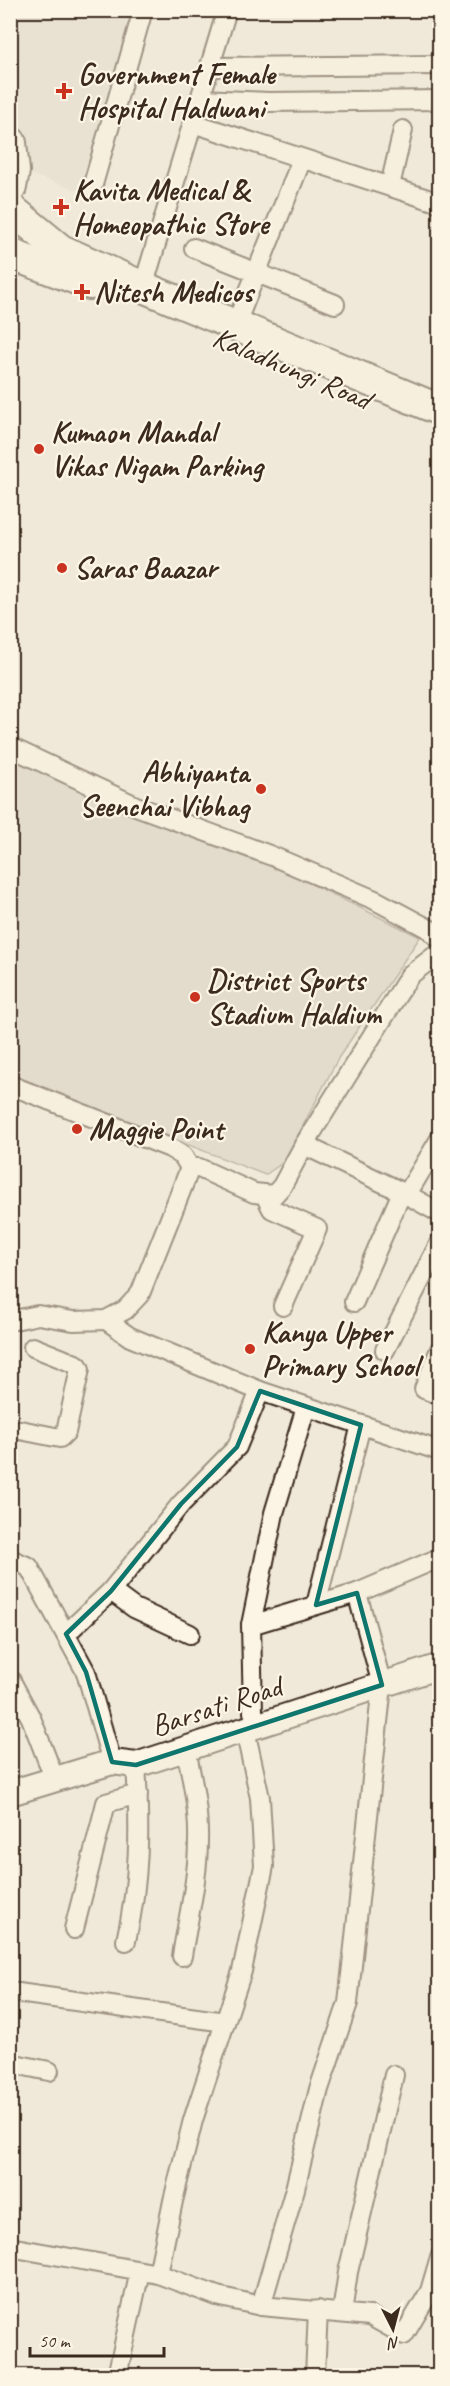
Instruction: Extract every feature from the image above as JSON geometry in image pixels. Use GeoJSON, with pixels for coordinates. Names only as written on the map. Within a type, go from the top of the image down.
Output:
{"type":"FeatureCollection","features":[{"type":"Feature","properties":{"kind":"highway"},"geometry":{"type":"LineString","coordinates":[[10,143],[13,171],[10,187]]}},
{"type":"Feature","properties":{"kind":"main road","name":"Kaladhungi Road"},"geometry":{"type":"LineString","coordinates":[[10,208],[46,254]]}},
{"type":"Feature","properties":{"kind":"main road","name":"Kaladhungi Road"},"geometry":{"type":"LineString","coordinates":[[10,254],[46,254],[364,388],[440,410]]}},
{"type":"Feature","properties":{"kind":"main road","name":"Kaladhungi Road"},"geometry":{"type":"LineString","coordinates":[[140,295],[235,326],[364,388],[440,429]]}},
{"type":"Feature","properties":{"kind":"street"},"geometry":{"type":"LineString","coordinates":[[92,188],[143,10]]}},
{"type":"Feature","properties":{"kind":"street"},"geometry":{"type":"LineString","coordinates":[[140,295],[227,10]]}},
{"type":"Feature","properties":{"kind":"street"},"geometry":{"type":"LineString","coordinates":[[211,67],[440,65]]}},
{"type":"Feature","properties":{"kind":"street"},"geometry":{"type":"LineString","coordinates":[[201,99],[269,102],[440,100]]}},
{"type":"Feature","properties":{"kind":"street"},"geometry":{"type":"LineString","coordinates":[[193,123],[440,203]]}},
{"type":"Feature","properties":{"kind":"street"},"geometry":{"type":"LineString","coordinates":[[390,186],[403,130]]}},
{"type":"Feature","properties":{"kind":"street"},"geometry":{"type":"LineString","coordinates":[[235,326],[302,159]]}},
{"type":"Feature","properties":{"kind":"street"},"geometry":{"type":"LineString","coordinates":[[194,248],[335,304]]}},
{"type":"Feature","properties":{"kind":"street"},"geometry":{"type":"LineString","coordinates":[[10,747],[136,806],[272,856],[375,900],[429,929],[440,939]]}},
{"type":"Feature","properties":{"kind":"street"},"geometry":{"type":"LineString","coordinates":[[190,1168],[199,1168],[254,1193],[274,1195],[282,1186],[304,1145],[410,975],[440,952]]}},
{"type":"Feature","properties":{"kind":"street"},"geometry":{"type":"LineString","coordinates":[[10,1085],[170,1148],[183,1155],[190,1168],[140,1294],[125,1310],[106,1320],[73,1321],[38,1315],[10,1321]]}},
{"type":"Feature","properties":{"kind":"street"},"geometry":{"type":"LineString","coordinates":[[354,1302],[405,1193],[440,1139]]}},
{"type":"Feature","properties":{"kind":"street"},"geometry":{"type":"LineString","coordinates":[[304,1145],[405,1193],[440,1214]]}},
{"type":"Feature","properties":{"kind":"street"},"geometry":{"type":"LineString","coordinates":[[265,1195],[272,1209],[316,1229],[283,1306]]}},
{"type":"Feature","properties":{"kind":"street"},"geometry":{"type":"LineString","coordinates":[[385,1350],[440,1242]]}},
{"type":"Feature","properties":{"kind":"street"},"geometry":{"type":"LineString","coordinates":[[106,1320],[130,1337],[260,1391],[440,1451]]}},
{"type":"Feature","properties":{"kind":"street"},"geometry":{"type":"LineString","coordinates":[[10,1428],[60,1438],[66,1432],[80,1369],[78,1365],[33,1347]]}},
{"type":"Feature","properties":{"kind":"street"},"geometry":{"type":"LineString","coordinates":[[440,1348],[424,1389],[440,1395]]}},
{"type":"Feature","properties":{"kind":"street"},"geometry":{"type":"LineString","coordinates":[[66,1634],[111,1591],[181,1504],[237,1447],[260,1391]]}},
{"type":"Feature","properties":{"kind":"street"},"geometry":{"type":"LineString","coordinates":[[158,2274],[172,2201],[193,2120],[249,1940],[264,1866],[260,1798],[252,1727],[251,1625],[274,1513],[306,1407]]}},
{"type":"Feature","properties":{"kind":"street"},"geometry":{"type":"LineString","coordinates":[[316,1605],[361,1425]]}},
{"type":"Feature","properties":{"kind":"street"},"geometry":{"type":"LineString","coordinates":[[251,1625],[357,1593],[439,1558],[440,1565]]}},
{"type":"Feature","properties":{"kind":"street"},"geometry":{"type":"LineString","coordinates":[[10,1559],[29,1567],[87,1672],[112,1762]]}},
{"type":"Feature","properties":{"kind":"street"},"geometry":{"type":"LineString","coordinates":[[111,1591],[134,1608],[190,1634]]}},
{"type":"Feature","properties":{"kind":"street"},"geometry":{"type":"LineString","coordinates":[[261,2306],[295,2189],[319,2089],[348,2003],[382,1686],[357,1593]]}},
{"type":"Feature","properties":{"kind":"street","name":"Barsati Road"},"geometry":{"type":"LineString","coordinates":[[10,1793],[112,1762],[136,1765],[440,1666]]}},
{"type":"Feature","properties":{"kind":"street"},"geometry":{"type":"LineString","coordinates":[[10,1679],[31,1718],[55,1780]]}},
{"type":"Feature","properties":{"kind":"street"},"geometry":{"type":"LineString","coordinates":[[182,1956],[196,1877],[198,1840],[197,1807],[186,1749]]}},
{"type":"Feature","properties":{"kind":"street"},"geometry":{"type":"LineString","coordinates":[[126,1941],[136,1898],[139,1868],[136,1765]]}},
{"type":"Feature","properties":{"kind":"street"},"geometry":{"type":"LineString","coordinates":[[74,1929],[106,1803],[138,1794]]}},
{"type":"Feature","properties":{"kind":"street"},"geometry":{"type":"LineString","coordinates":[[11,1992],[225,2022]]}},
{"type":"Feature","properties":{"kind":"street"},"geometry":{"type":"LineString","coordinates":[[10,2063],[49,2071]]}},
{"type":"Feature","properties":{"kind":"street"},"geometry":{"type":"LineString","coordinates":[[342,2313],[348,2272],[394,2075]]}},
{"type":"Feature","properties":{"kind":"street"},"geometry":{"type":"LineString","coordinates":[[10,2247],[158,2274],[217,2296],[261,2306],[370,2316],[404,2335],[430,2291],[440,2257]]}},
{"type":"Feature","properties":{"kind":"street"},"geometry":{"type":"LineString","coordinates":[[117,2376],[140,2271]]}},
{"type":"Feature","properties":{"kind":"street"},"geometry":{"type":"LineString","coordinates":[[315,2376],[318,2310]]}},
{"type":"Feature","properties":{"kind":"highlighted area"},"geometry":{"type":"Polygon","coordinates":[[[260,1391],[361,1425],[316,1605],[357,1593],[382,1685],[136,1765],[112,1762],[86,1672],[66,1634],[111,1591],[181,1504],[237,1447],[260,1391]]]}},
{"type":"Feature","properties":{"kind":"shaded area","name":"Government Female Hospital Haldwani"},"geometry":{"type":"Polygon","coordinates":[[[10,11],[138,11],[83,192],[32,175],[11,79],[10,11]]]}},
{"type":"Feature","properties":{"kind":"shaded area","name":"District Sports Stadium Haldium"},"geometry":{"type":"Polygon","coordinates":[[[10,756],[121,810],[182,830],[285,871],[420,937],[339,1057],[284,1162],[265,1175],[11,1075],[10,756]]]}},
{"type":"Feature","properties":{"kind":"place","name":"Government Female Hospital Haldwani"},"geometry":{"type":"Point","coordinates":[64,91]}},
{"type":"Feature","properties":{"kind":"place","name":"Kavita Medical & Homeopathic Store"},"geometry":{"type":"Point","coordinates":[61,207]}},
{"type":"Feature","properties":{"kind":"place","name":"Nitesh Medicos"},"geometry":{"type":"Point","coordinates":[82,292]}},
{"type":"Feature","properties":{"kind":"place","name":"Kumaon Mandal Vikas Nigam Parking"},"geometry":{"type":"Point","coordinates":[39,449]}},
{"type":"Feature","properties":{"kind":"place","name":"Saras Baazar"},"geometry":{"type":"Point","coordinates":[62,568]}},
{"type":"Feature","properties":{"kind":"place","name":"Abhiyanta Seenchai Vibhag"},"geometry":{"type":"Point","coordinates":[261,789]}},
{"type":"Feature","properties":{"kind":"place","name":"District Sports Stadium Haldium"},"geometry":{"type":"Point","coordinates":[195,997]}},
{"type":"Feature","properties":{"kind":"place","name":"Maggie Point"},"geometry":{"type":"Point","coordinates":[77,1129]}},
{"type":"Feature","properties":{"kind":"place","name":"Kanya Upper Primary School"},"geometry":{"type":"Point","coordinates":[250,1349]}}]}
